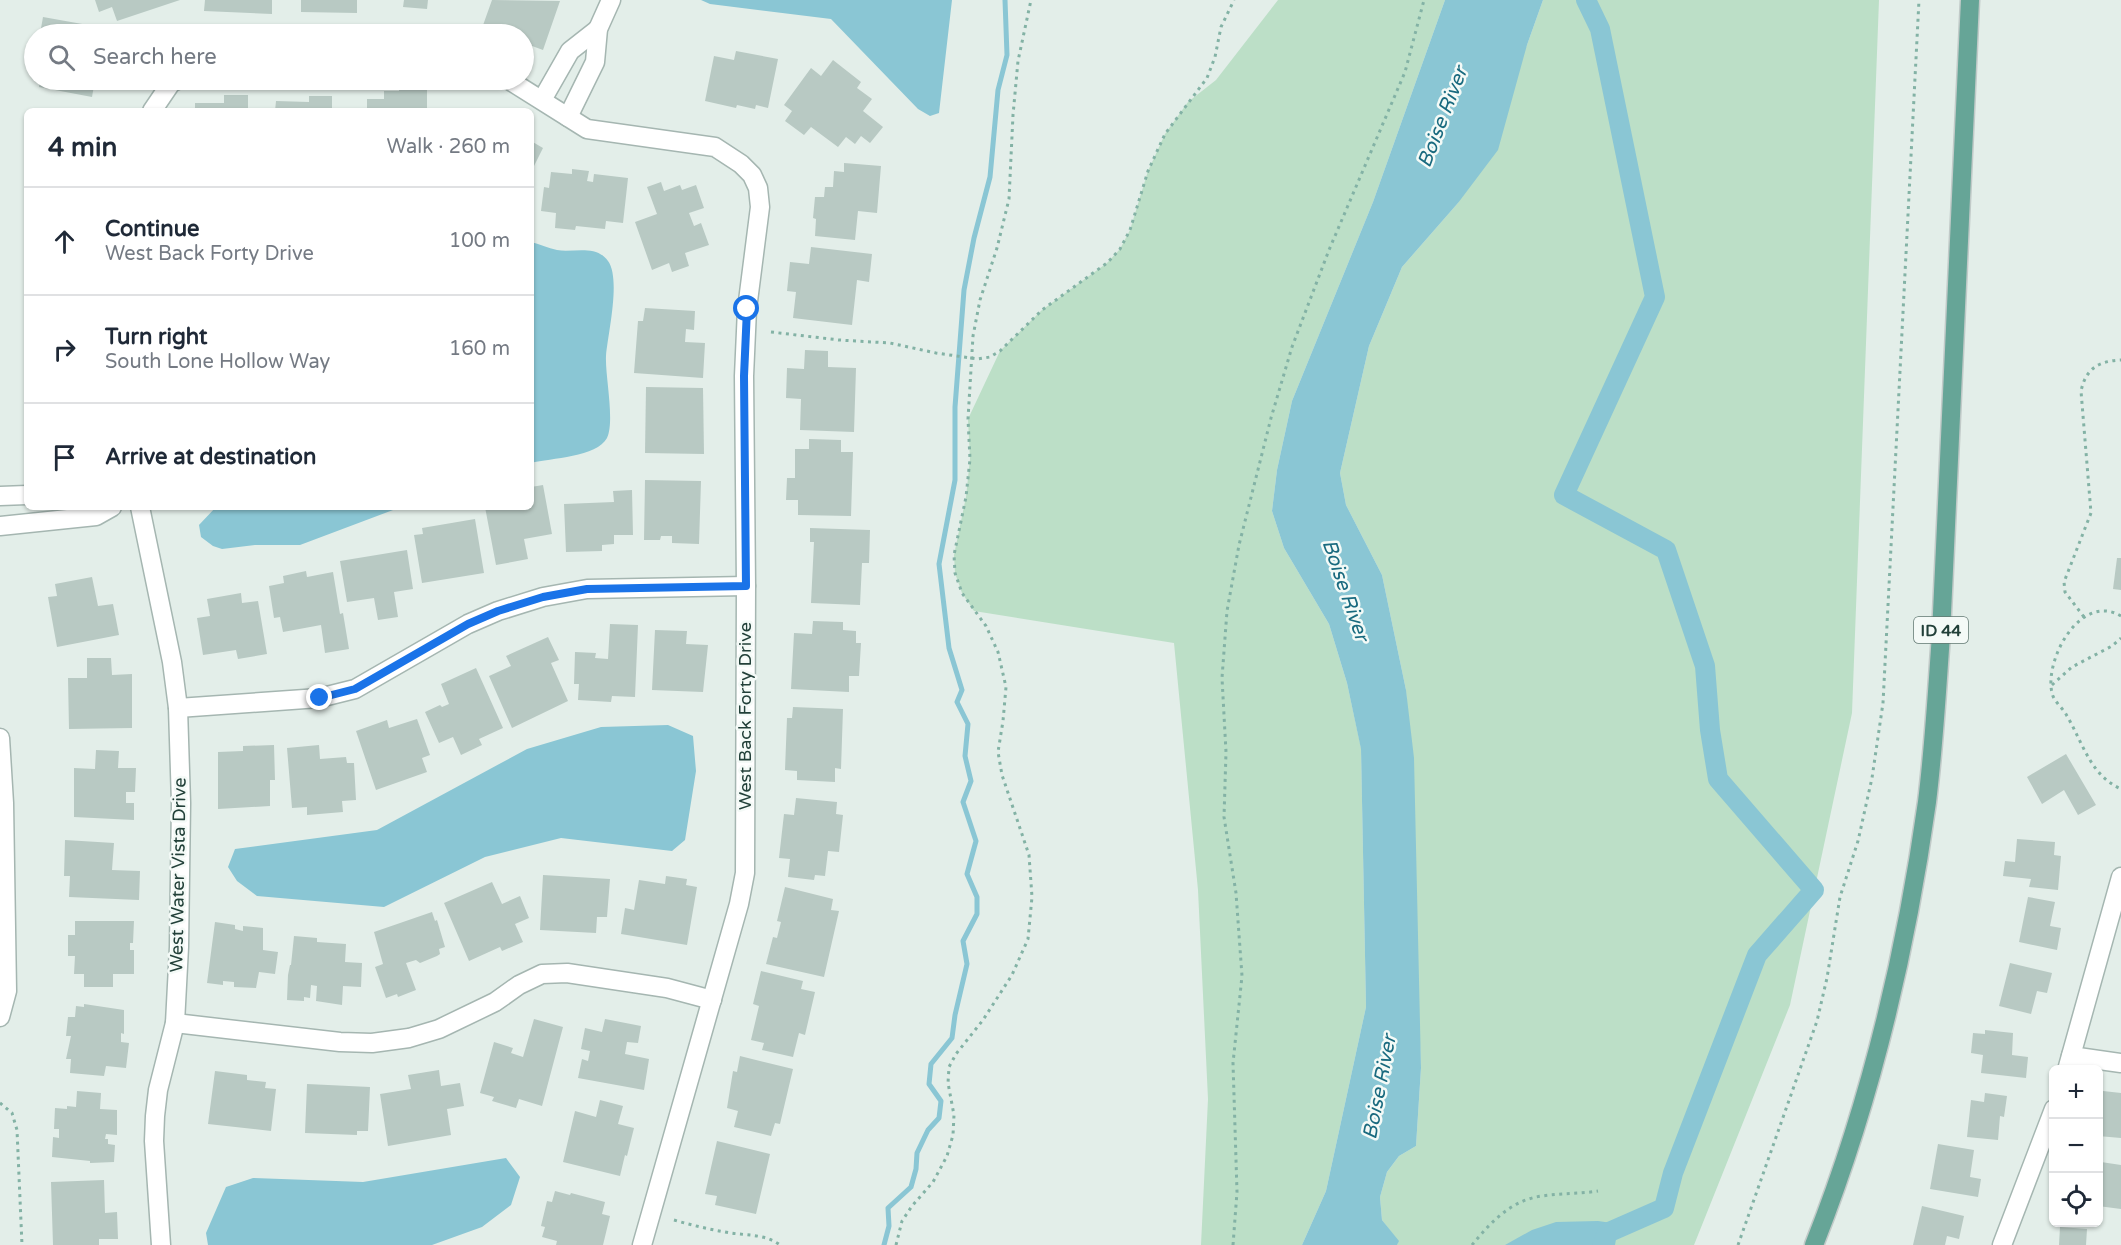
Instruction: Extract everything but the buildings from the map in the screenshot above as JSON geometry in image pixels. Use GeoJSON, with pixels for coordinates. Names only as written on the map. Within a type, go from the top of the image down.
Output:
{"type":"FeatureCollection","features":[{"type":"Feature","properties":{"kind":"main road","name":"ID 44"},"geometry":{"type":"LineString","coordinates":[[1814,1245],[1853,1134],[1881,1035],[1904,935],[1927,801],[1941,635],[1970,0]]}},
{"type":"Feature","properties":{"kind":"street"},"geometry":{"type":"LineString","coordinates":[[526,90],[568,117],[596,62],[598,29],[611,0]]}},
{"type":"Feature","properties":{"kind":"street"},"geometry":{"type":"LineString","coordinates":[[542,100],[570,51],[598,29]]}},
{"type":"Feature","properties":{"kind":"street"},"geometry":{"type":"LineString","coordinates":[[154,108],[167,90]]}},
{"type":"Feature","properties":{"kind":"street","name":"West Back Forty Drive"},"geometry":{"type":"LineString","coordinates":[[568,117],[587,129],[715,147],[729,155],[752,175],[758,188],[760,207],[747,309],[744,376],[745,873],[739,904],[642,1245]]}},
{"type":"Feature","properties":{"kind":"street"},"geometry":{"type":"LineString","coordinates":[[0,496],[24,495]]}},
{"type":"Feature","properties":{"kind":"street"},"geometry":{"type":"LineString","coordinates":[[0,526],[96,516],[107,510]]}},
{"type":"Feature","properties":{"kind":"street","name":"West Water Vista Drive"},"geometry":{"type":"LineString","coordinates":[[141,510],[172,662],[178,708],[181,803],[179,947],[175,1023],[158,1090],[155,1116],[154,1141],[161,1245]]}},
{"type":"Feature","properties":{"kind":"street"},"geometry":{"type":"LineString","coordinates":[[178,708],[320,698],[355,689],[468,624],[498,611],[543,597],[587,589],[746,586]]}},
{"type":"Feature","properties":{"kind":"street"},"geometry":{"type":"LineString","coordinates":[[0,738],[4,803],[7,991],[0,1017]]}},
{"type":"Feature","properties":{"kind":"street"},"geometry":{"type":"LineString","coordinates":[[2121,877],[2069,1063],[2121,1063]]}},
{"type":"Feature","properties":{"kind":"street"},"geometry":{"type":"LineString","coordinates":[[175,1023],[340,1042],[372,1043],[409,1038],[439,1029],[495,1002],[519,985],[542,974],[567,973],[667,988],[712,1000]]}},
{"type":"Feature","properties":{"kind":"street"},"geometry":{"type":"LineString","coordinates":[[2002,1245],[2050,1119]]}},
{"type":"Feature","properties":{"kind":"path"},"geometry":{"type":"LineString","coordinates":[[896,1245],[902,1221],[933,1182],[947,1156],[953,1134],[948,1083],[949,1067],[1012,975],[1028,939],[1032,897],[1029,855],[1002,775],[998,752],[1006,687],[998,652],[986,626],[962,593],[955,573],[954,555],[966,497],[970,459],[968,419],[973,336],[980,300],[1009,200],[1018,61],[1031,0]]}},
{"type":"Feature","properties":{"kind":"path"},"geometry":{"type":"LineString","coordinates":[[771,332],[839,340],[867,340],[972,358],[990,357],[1000,351],[1042,310],[1107,263],[1120,249],[1130,230],[1148,171],[1165,134],[1207,78],[1215,57],[1221,27],[1234,0]]}},
{"type":"Feature","properties":{"kind":"path"},"geometry":{"type":"LineString","coordinates":[[1233,1245],[1237,1192],[1233,1064],[1242,976],[1236,894],[1224,817],[1226,752],[1222,678],[1227,611],[1239,545],[1271,418],[1292,347],[1329,250],[1405,72],[1424,0]]}},
{"type":"Feature","properties":{"kind":"path"},"geometry":{"type":"LineString","coordinates":[[1738,1245],[1817,1021],[1827,978],[1840,897],[1858,841],[1872,778],[1883,692],[1919,0]]}},
{"type":"Feature","properties":{"kind":"path"},"geometry":{"type":"LineString","coordinates":[[2084,617],[2065,592],[2064,582],[2091,513],[2081,391],[2086,376],[2096,365],[2121,360]]}},
{"type":"Feature","properties":{"kind":"path"},"geometry":{"type":"LineString","coordinates":[[2121,616],[2107,610],[2096,610],[2074,625],[2057,655],[2051,686],[2054,698],[2067,715],[2094,769],[2108,782],[2121,789]]}},
{"type":"Feature","properties":{"kind":"path"},"geometry":{"type":"LineString","coordinates":[[2051,686],[2072,667],[2112,646],[2121,638]]}},
{"type":"Feature","properties":{"kind":"path"},"geometry":{"type":"LineString","coordinates":[[0,1103],[12,1113],[17,1130],[22,1245]]}},
{"type":"Feature","properties":{"kind":"path"},"geometry":{"type":"LineString","coordinates":[[1472,1245],[1488,1224],[1514,1204],[1541,1196],[1598,1191]]}},
{"type":"Feature","properties":{"kind":"path"},"geometry":{"type":"LineString","coordinates":[[674,1220],[720,1232],[758,1235],[780,1245]]}},
{"type":"Feature","properties":{"kind":"green space"},"geometry":{"type":"Polygon","coordinates":[[[1278,0],[1445,0],[1373,202],[1292,401],[1277,470],[1272,511],[1284,548],[1329,624],[1347,683],[1361,748],[1366,1007],[1326,1191],[1302,1245],[1201,1245],[1208,1099],[1198,890],[1174,643],[974,611],[962,593],[955,573],[954,555],[966,497],[970,459],[968,419],[1000,351],[1042,310],[1107,263],[1120,249],[1130,230],[1148,171],[1165,134],[1188,102],[1216,80],[1278,0]]]}},
{"type":"Feature","properties":{"kind":"green space"},"geometry":{"type":"Polygon","coordinates":[[[1543,0],[1879,0],[1852,713],[1790,1005],[1694,1245],[1397,1245],[1398,1241],[1382,1220],[1380,1197],[1387,1172],[1399,1156],[1416,1146],[1421,1068],[1406,690],[1382,575],[1346,505],[1340,473],[1369,346],[1402,267],[1458,203],[1527,45],[1543,0]]]}},
{"type":"Feature","properties":{"kind":"water"},"geometry":{"type":"Polygon","coordinates":[[[701,0],[952,0],[939,113],[930,116],[918,109],[831,19],[710,4],[701,0]]]}},
{"type":"Feature","properties":{"kind":"water","name":"Boise River"},"geometry":{"type":"Polygon","coordinates":[[[1445,0],[1543,0],[1527,45],[1498,150],[1458,203],[1402,267],[1369,346],[1340,473],[1346,505],[1382,575],[1406,690],[1414,758],[1421,1068],[1416,1146],[1399,1156],[1387,1172],[1380,1197],[1382,1220],[1399,1241],[1397,1245],[1302,1245],[1326,1191],[1366,1007],[1361,749],[1347,683],[1329,624],[1284,548],[1272,511],[1277,470],[1292,401],[1373,202],[1445,0]]]}},
{"type":"Feature","properties":{"kind":"water"},"geometry":{"type":"Polygon","coordinates":[[[534,243],[563,251],[584,250],[597,253],[608,261],[612,269],[614,293],[606,356],[610,410],[609,430],[602,444],[573,456],[534,462],[534,243]]]}},
{"type":"Feature","properties":{"kind":"water"},"geometry":{"type":"Polygon","coordinates":[[[213,510],[393,510],[300,545],[255,545],[222,549],[213,546],[201,537],[199,525],[213,510]]]}},
{"type":"Feature","properties":{"kind":"water"},"geometry":{"type":"Polygon","coordinates":[[[668,725],[693,736],[696,771],[685,840],[672,851],[561,838],[485,857],[384,907],[257,896],[237,881],[228,867],[235,849],[377,830],[527,749],[601,727],[668,725]]]}},
{"type":"Feature","properties":{"kind":"water"},"geometry":{"type":"Polygon","coordinates":[[[506,1158],[520,1177],[511,1205],[482,1227],[432,1245],[208,1245],[206,1233],[226,1187],[253,1178],[363,1182],[506,1158]]]}},
{"type":"Feature","properties":{"kind":"water"},"geometry":{"type":"Polygon","coordinates":[[[1556,1222],[1612,1223],[1618,1228],[1615,1245],[1505,1245],[1532,1230],[1556,1222]]]}},
{"type":"Feature","properties":{"kind":"waterway"},"geometry":{"type":"LineString","coordinates":[[884,1245],[889,1226],[888,1208],[911,1187],[917,1153],[928,1130],[939,1118],[941,1101],[929,1084],[931,1064],[952,1038],[967,964],[963,941],[977,914],[977,897],[967,874],[976,841],[963,802],[971,781],[965,756],[968,724],[957,702],[962,690],[949,648],[939,564],[955,480],[955,407],[964,290],[974,238],[990,177],[998,90],[1007,55],[1005,0]]}},
{"type":"Feature","properties":{"kind":"waterway"},"geometry":{"type":"LineString","coordinates":[[1586,0],[1600,29],[1655,297],[1564,495],[1666,550],[1705,666],[1710,730],[1718,779],[1814,890],[1757,955],[1673,1173],[1664,1208],[1607,1233],[1602,1245]]}},
{"type":"Feature","properties":{"kind":"route"},"geometry":{"type":"LineString","coordinates":[[320,698],[355,689],[468,624],[498,611],[543,597],[587,589],[746,586],[744,376],[747,309]]}}]}
